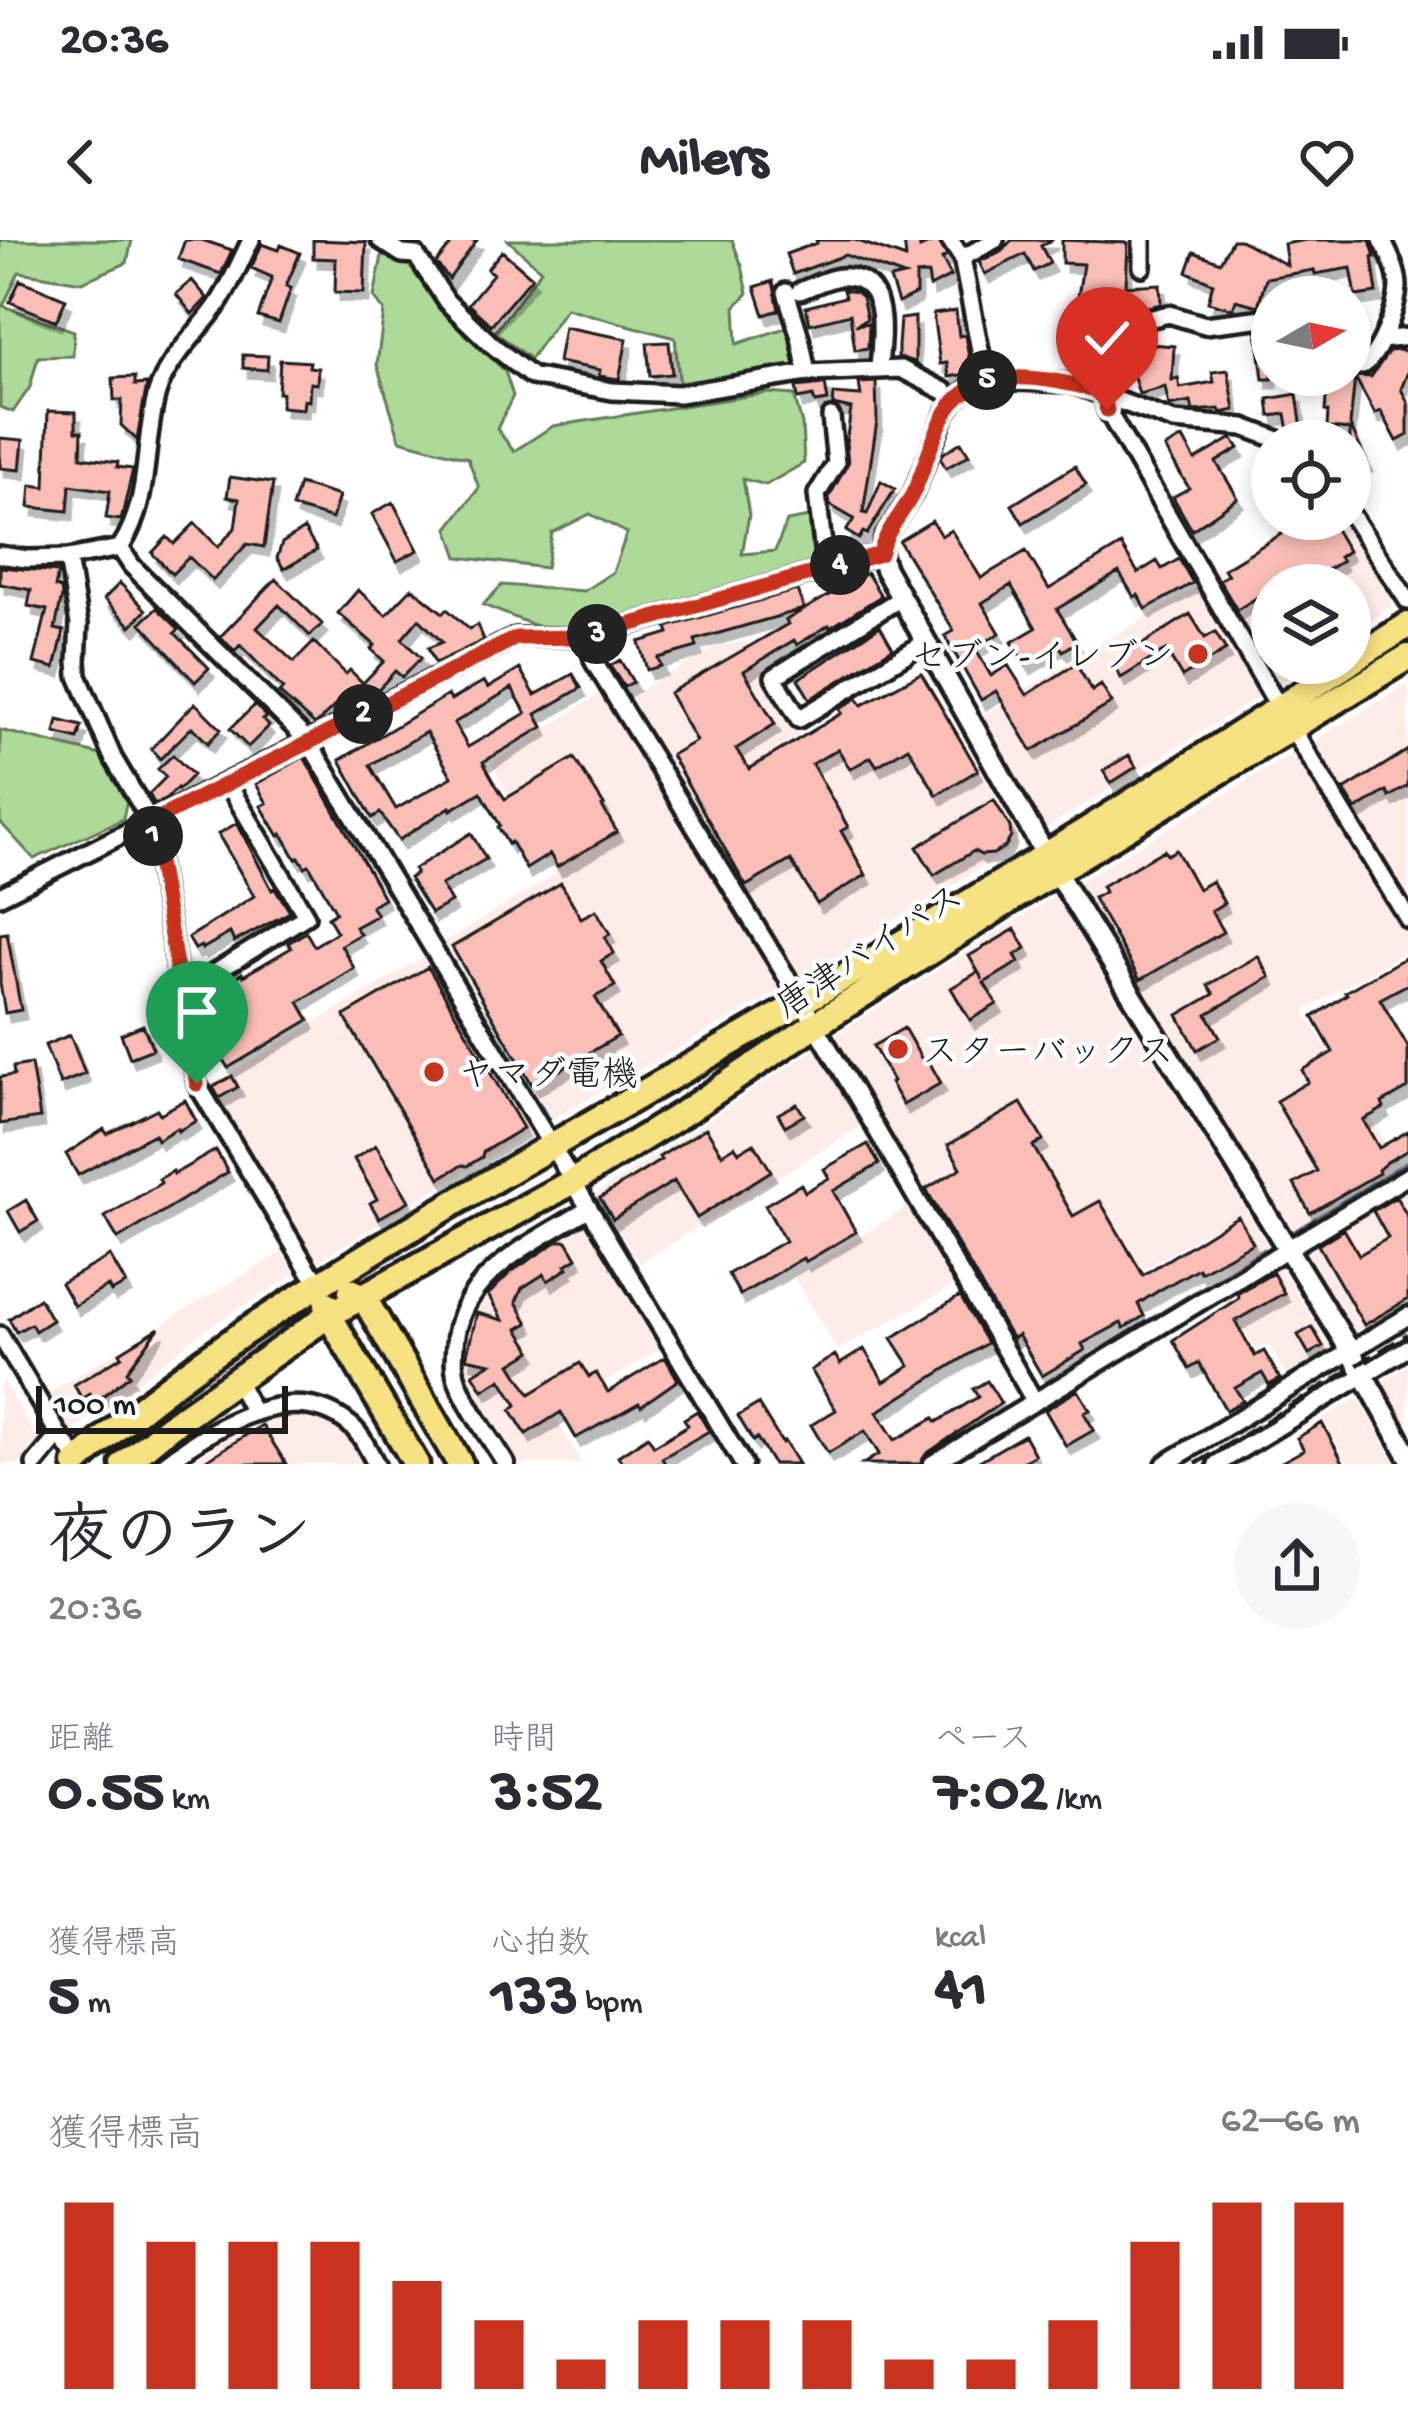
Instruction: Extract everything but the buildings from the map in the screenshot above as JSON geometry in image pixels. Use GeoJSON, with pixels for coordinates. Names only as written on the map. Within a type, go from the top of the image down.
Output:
{"type":"FeatureCollection","features":[{"type":"Feature","properties":{"kind":"highway","name":"唐津バイパス"},"geometry":{"type":"LineString","coordinates":[[1371,649],[1408,625]]}},
{"type":"Feature","properties":{"kind":"highway","name":"唐津バイパス"},"geometry":{"type":"LineString","coordinates":[[77,1463],[151,1400],[321,1281],[551,1145],[808,1014],[1286,718],[1408,657]]}},
{"type":"Feature","properties":{"kind":"highway","name":"唐津バイパス"},"geometry":{"type":"LineString","coordinates":[[1286,718],[1325,684]]}},
{"type":"Feature","properties":{"kind":"highway","name":"唐津バイパス"},"geometry":{"type":"LineString","coordinates":[[124,1464],[329,1315],[572,1182],[685,1112],[808,1014]]}},
{"type":"Feature","properties":{"kind":"highway"},"geometry":{"type":"LineString","coordinates":[[321,1281],[363,1296],[460,1464]]}},
{"type":"Feature","properties":{"kind":"highway"},"geometry":{"type":"LineString","coordinates":[[321,1281],[329,1315],[416,1464]]}},
{"type":"Feature","properties":{"kind":"street"},"geometry":{"type":"LineString","coordinates":[[0,555],[68,558],[120,548],[134,527],[141,501],[157,394],[166,370],[220,302],[251,240]]}},
{"type":"Feature","properties":{"kind":"street"},"geometry":{"type":"LineString","coordinates":[[380,240],[402,254],[418,248],[447,302],[531,376],[612,391],[679,394],[807,374],[901,369],[956,400]]}},
{"type":"Feature","properties":{"kind":"street"},"geometry":{"type":"LineString","coordinates":[[950,240],[962,258],[986,380]]}},
{"type":"Feature","properties":{"kind":"street"},"geometry":{"type":"LineString","coordinates":[[962,258],[994,240]]}},
{"type":"Feature","properties":{"kind":"street"},"geometry":{"type":"LineString","coordinates":[[1142,240],[1142,267]]}},
{"type":"Feature","properties":{"kind":"street"},"geometry":{"type":"LineString","coordinates":[[1371,361],[1398,289],[1382,240]]}},
{"type":"Feature","properties":{"kind":"street"},"geometry":{"type":"LineString","coordinates":[[807,374],[793,291],[843,275],[864,281],[876,294],[883,324],[879,368]]}},
{"type":"Feature","properties":{"kind":"street"},"geometry":{"type":"LineString","coordinates":[[1251,319],[1204,325],[1169,314],[1124,325],[1114,335],[1102,392],[1107,410],[1408,919]]}},
{"type":"Feature","properties":{"kind":"street"},"geometry":{"type":"LineString","coordinates":[[1382,340],[1408,337]]}},
{"type":"Feature","properties":{"kind":"street"},"geometry":{"type":"LineString","coordinates":[[1251,430],[1174,421],[1070,383],[986,380],[970,387],[945,414],[913,494],[884,538],[880,554],[1051,862],[1351,1352],[1408,1455]]}},
{"type":"Feature","properties":{"kind":"street"},"geometry":{"type":"LineString","coordinates":[[826,570],[817,494],[836,463],[831,417]]}},
{"type":"Feature","properties":{"kind":"street"},"geometry":{"type":"LineString","coordinates":[[1369,540],[1406,596]]}},
{"type":"Feature","properties":{"kind":"street"},"geometry":{"type":"LineString","coordinates":[[120,548],[131,566],[308,741],[743,1464]]}},
{"type":"Feature","properties":{"kind":"street"},"geometry":{"type":"LineString","coordinates":[[0,896],[516,638],[586,637],[880,554]]}},
{"type":"Feature","properties":{"kind":"street"},"geometry":{"type":"LineString","coordinates":[[68,558],[80,624],[78,676],[113,758],[151,822],[197,1084],[310,1272],[321,1281]]}},
{"type":"Feature","properties":{"kind":"street"},"geometry":{"type":"LineString","coordinates":[[901,598],[774,677],[799,719],[926,642]]}},
{"type":"Feature","properties":{"kind":"street"},"geometry":{"type":"LineString","coordinates":[[586,637],[594,662],[808,1014],[1031,1396]]}},
{"type":"Feature","properties":{"kind":"street"},"geometry":{"type":"LineString","coordinates":[[181,994],[306,916],[228,784]]}},
{"type":"Feature","properties":{"kind":"street"},"geometry":{"type":"LineString","coordinates":[[932,1464],[1031,1396],[1408,1175]]}},
{"type":"Feature","properties":{"kind":"street"},"geometry":{"type":"LineString","coordinates":[[506,1464],[454,1369],[461,1311],[476,1287],[500,1265],[588,1209]]}},
{"type":"Feature","properties":{"kind":"street"},"geometry":{"type":"LineString","coordinates":[[1165,1464],[1408,1316]]}},
{"type":"Feature","properties":{"kind":"street"},"geometry":{"type":"LineString","coordinates":[[0,1335],[77,1463]]}},
{"type":"Feature","properties":{"kind":"street"},"geometry":{"type":"LineString","coordinates":[[1217,1464],[1408,1348]]}},
{"type":"Feature","properties":{"kind":"street"},"geometry":{"type":"LineString","coordinates":[[236,1380],[253,1412]]}},
{"type":"Feature","properties":{"kind":"street"},"geometry":{"type":"LineString","coordinates":[[165,1464],[209,1433],[253,1412],[296,1407],[346,1421],[376,1464]]}},
{"type":"Feature","properties":{"kind":"street"},"geometry":{"type":"LineString","coordinates":[[35,1464],[58,1435]]}},
{"type":"Feature","properties":{"kind":"shaded area"},"geometry":{"type":"Polygon","coordinates":[[[1265,540],[1354,540],[1369,564],[1251,564],[1251,644],[1209,574],[1265,540]]]}},
{"type":"Feature","properties":{"kind":"shaded area"},"geometry":{"type":"Polygon","coordinates":[[[1371,568],[1394,605],[1371,621],[1371,568]]]}},
{"type":"Feature","properties":{"kind":"shaded area"},"geometry":{"type":"Polygon","coordinates":[[[1199,585],[1251,674],[1251,684],[1257,684],[1263,694],[1042,831],[978,718],[1199,585]]]}},
{"type":"Feature","properties":{"kind":"shaded area"},"geometry":{"type":"Polygon","coordinates":[[[746,641],[816,764],[937,694],[1018,836],[1016,846],[802,978],[630,696],[718,646],[746,641]]]}},
{"type":"Feature","properties":{"kind":"shaded area"},"geometry":{"type":"Polygon","coordinates":[[[1408,684],[1408,950],[1304,1011],[1408,1179],[1408,1301],[1353,1335],[1077,883],[1408,684]]]}},
{"type":"Feature","properties":{"kind":"shaded area"},"geometry":{"type":"Polygon","coordinates":[[[605,691],[783,989],[552,1119],[444,942],[556,874],[491,764],[605,691]]]}},
{"type":"Feature","properties":{"kind":"shaded area"},"geometry":{"type":"Polygon","coordinates":[[[1054,896],[1333,1352],[1288,1379],[1268,1343],[1255,1349],[1216,1286],[1233,1275],[1207,1231],[1012,1350],[834,1036],[1054,896]]]}},
{"type":"Feature","properties":{"kind":"shaded area"},"geometry":{"type":"Polygon","coordinates":[[[426,956],[530,1131],[313,1264],[205,1088],[426,956]]]}},
{"type":"Feature","properties":{"kind":"shaded area"},"geometry":{"type":"Polygon","coordinates":[[[816,1048],[862,1125],[640,1263],[595,1195],[816,1048]]]}},
{"type":"Feature","properties":{"kind":"shaded area"},"geometry":{"type":"Polygon","coordinates":[[[910,1206],[957,1284],[838,1350],[793,1276],[910,1206]]]}},
{"type":"Feature","properties":{"kind":"shaded area"},"geometry":{"type":"Polygon","coordinates":[[[585,1217],[665,1346],[553,1414],[582,1464],[513,1464],[468,1389],[463,1343],[470,1311],[498,1272],[585,1217]]]}},
{"type":"Feature","properties":{"kind":"shaded area"},"geometry":{"type":"Polygon","coordinates":[[[282,1252],[296,1274],[209,1327],[67,1435],[43,1396],[282,1252]]]}},
{"type":"Feature","properties":{"kind":"shaded area"},"geometry":{"type":"Polygon","coordinates":[[[1408,1366],[1408,1436],[1379,1384],[1408,1366]]]}},
{"type":"Feature","properties":{"kind":"shaded area"},"geometry":{"type":"Polygon","coordinates":[[[4,1381],[39,1441],[23,1464],[0,1464],[0,1386],[4,1381]]]}},
{"type":"Feature","properties":{"kind":"shaded area"},"geometry":{"type":"Polygon","coordinates":[[[1359,1398],[1396,1464],[1348,1464],[1323,1418],[1359,1398]]]}},
{"type":"Feature","properties":{"kind":"shaded area"},"geometry":{"type":"Polygon","coordinates":[[[299,1413],[334,1423],[359,1439],[372,1464],[188,1464],[253,1420],[299,1413]]]}},
{"type":"Feature","properties":{"kind":"green space"},"geometry":{"type":"Polygon","coordinates":[[[0,240],[132,240],[127,263],[82,282],[19,272],[3,306],[74,331],[73,356],[38,357],[30,387],[13,412],[0,407],[0,240]]]}},
{"type":"Feature","properties":{"kind":"green space"},"geometry":{"type":"Polygon","coordinates":[[[385,240],[411,240],[411,268],[444,314],[505,371],[513,396],[497,429],[514,451],[553,426],[768,393],[794,395],[802,424],[804,463],[766,485],[743,479],[749,515],[742,554],[775,551],[787,521],[809,517],[814,567],[594,625],[541,628],[483,605],[502,585],[584,591],[613,572],[627,533],[590,514],[552,533],[546,568],[458,557],[448,528],[479,488],[468,458],[400,440],[377,365],[384,311],[374,297],[385,240]]]}},
{"type":"Feature","properties":{"kind":"green space"},"geometry":{"type":"Polygon","coordinates":[[[508,240],[732,240],[748,293],[735,307],[737,344],[791,326],[802,368],[680,388],[675,338],[566,308],[530,359],[495,332],[541,270],[508,240]]]}},
{"type":"Feature","properties":{"kind":"green space"},"geometry":{"type":"Polygon","coordinates":[[[0,730],[105,756],[127,800],[123,819],[34,859],[0,822],[0,730]]]}},
{"type":"Feature","properties":{"kind":"waterway"},"geometry":{"type":"LineString","coordinates":[[323,749],[341,779]]}},
{"type":"Feature","properties":{"kind":"waterway"},"geometry":{"type":"LineString","coordinates":[[356,803],[385,852]]}},
{"type":"Feature","properties":{"kind":"waterway"},"geometry":{"type":"LineString","coordinates":[[398,873],[429,924]]}},
{"type":"Feature","properties":{"kind":"waterway"},"geometry":{"type":"LineString","coordinates":[[444,948],[467,986]]}},
{"type":"Feature","properties":{"kind":"waterway"},"geometry":{"type":"LineString","coordinates":[[482,1010],[528,1085]]}},
{"type":"Feature","properties":{"kind":"waterway"},"geometry":{"type":"LineString","coordinates":[[539,1103],[548,1119]]}},
{"type":"Feature","properties":{"kind":"waterway"},"geometry":{"type":"LineString","coordinates":[[1294,1232],[1408,1162]]}},
{"type":"Feature","properties":{"kind":"waterway"},"geometry":{"type":"LineString","coordinates":[[597,1201],[754,1464]]}},
{"type":"Feature","properties":{"kind":"waterway"},"geometry":{"type":"LineString","coordinates":[[916,1464],[1264,1250]]}},
{"type":"Feature","properties":{"kind":"railway"},"geometry":{"type":"LineString","coordinates":[[1196,1464],[1408,1334]]}},
{"type":"Feature","properties":{"kind":"place","name":"セブン-イレブン"},"geometry":{"type":"Point","coordinates":[1198,654]}},
{"type":"Feature","properties":{"kind":"place","name":"スターバックス"},"geometry":{"type":"Point","coordinates":[898,1049]}},
{"type":"Feature","properties":{"kind":"place","name":"ヤマダ電機"},"geometry":{"type":"Point","coordinates":[434,1072]}},
{"type":"Feature","properties":{"kind":"route"},"geometry":{"type":"LineString","coordinates":[[197,1084],[151,822],[516,638],[586,637],[880,554],[884,538],[913,494],[945,414],[970,387],[986,380],[1070,383],[1102,392],[1107,410]]}}]}
